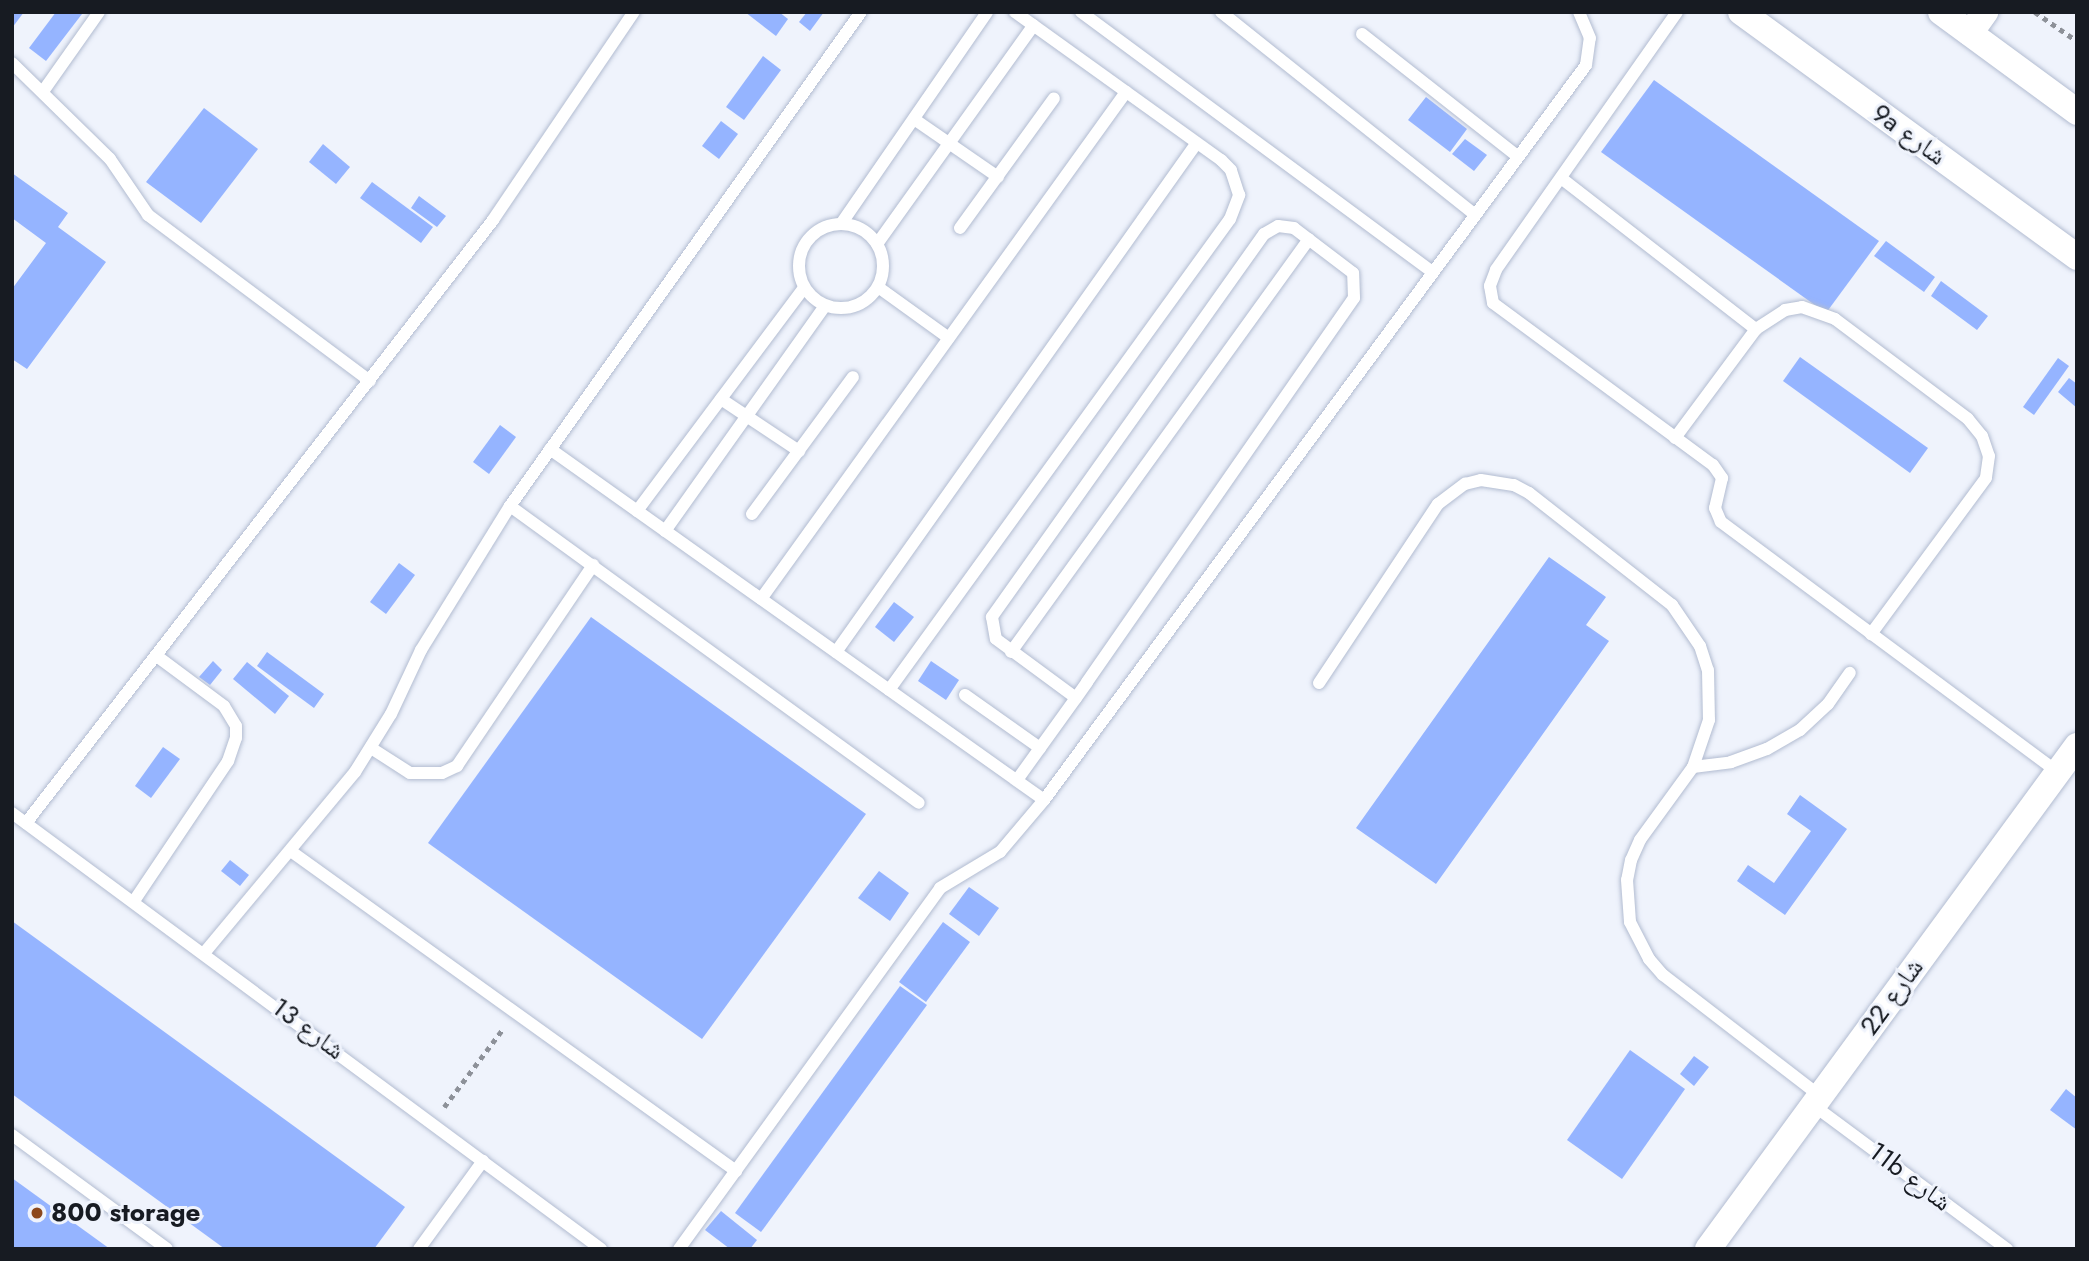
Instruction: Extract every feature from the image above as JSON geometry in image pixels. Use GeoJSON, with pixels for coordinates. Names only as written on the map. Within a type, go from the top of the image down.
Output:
{"type":"FeatureCollection","features":[{"type":"Feature","properties":{"kind":"street"},"geometry":{"type":"LineString","coordinates":[[1941,12],[1978,23],[2077,111]]}},
{"type":"Feature","properties":{"kind":"street","name":"9a شارع"},"geometry":{"type":"LineString","coordinates":[[1746,14],[2077,257]]}},
{"type":"Feature","properties":{"kind":"street","name":"شارع 22"},"geometry":{"type":"LineString","coordinates":[[1708,1249],[2077,746]]}},
{"type":"Feature","properties":{"kind":"lane"},"geometry":{"type":"LineString","coordinates":[[44,90],[99,12]]}},
{"type":"Feature","properties":{"kind":"lane"},"geometry":{"type":"LineString","coordinates":[[26,823],[158,657],[532,166],[634,12]]}},
{"type":"Feature","properties":{"kind":"lane"},"geometry":{"type":"LineString","coordinates":[[205,952],[292,852],[371,748],[421,650],[510,506],[861,12]]}},
{"type":"Feature","properties":{"kind":"lane"},"geometry":{"type":"LineString","coordinates":[[841,224],[988,12]]}},
{"type":"Feature","properties":{"kind":"lane"},"geometry":{"type":"LineString","coordinates":[[889,690],[1230,219],[1239,195],[1237,182],[1221,160],[1015,12]]}},
{"type":"Feature","properties":{"kind":"lane"},"geometry":{"type":"LineString","coordinates":[[1081,12],[1431,271]]}},
{"type":"Feature","properties":{"kind":"lane"},"geometry":{"type":"LineString","coordinates":[[1221,12],[1474,214]]}},
{"type":"Feature","properties":{"kind":"lane"},"geometry":{"type":"LineString","coordinates":[[679,1249],[940,888],[1000,852],[1044,800],[1431,271],[1586,65],[1590,38],[1579,12]]}},
{"type":"Feature","properties":{"kind":"lane"},"geometry":{"type":"LineString","coordinates":[[1677,12],[1496,270],[1490,286],[1493,303],[1719,471],[1723,487],[1715,508],[1721,522],[2057,772]]}},
{"type":"Feature","properties":{"kind":"lane"},"geometry":{"type":"LineString","coordinates":[[877,244],[1034,25]]}},
{"type":"Feature","properties":{"kind":"lane"},"geometry":{"type":"LineString","coordinates":[[1362,34],[1517,156]]}},
{"type":"Feature","properties":{"kind":"lane"},"geometry":{"type":"LineString","coordinates":[[12,63],[44,90],[110,159],[148,215],[370,381]]}},
{"type":"Feature","properties":{"kind":"lane"},"geometry":{"type":"LineString","coordinates":[[761,599],[1126,92]]}},
{"type":"Feature","properties":{"kind":"lane"},"geometry":{"type":"LineString","coordinates":[[960,228],[1054,98]]}},
{"type":"Feature","properties":{"kind":"lane"},"geometry":{"type":"LineString","coordinates":[[914,119],[998,177]]}},
{"type":"Feature","properties":{"kind":"lane"},"geometry":{"type":"LineString","coordinates":[[836,652],[1196,144]]}},
{"type":"Feature","properties":{"kind":"lane"},"geometry":{"type":"LineString","coordinates":[[1561,178],[1756,329]]}},
{"type":"Feature","properties":{"kind":"lane"},"geometry":{"type":"LineString","coordinates":[[841,224],[868,233],[877,244],[882,258],[878,287],[855,306],[825,306],[804,288],[799,274],[803,245],[826,226],[841,224]]}},
{"type":"Feature","properties":{"kind":"lane"},"geometry":{"type":"LineString","coordinates":[[1017,780],[1076,698],[1354,298],[1353,272],[1309,239],[1286,226],[1264,234],[998,606],[992,628],[996,639],[1076,698]]}},
{"type":"Feature","properties":{"kind":"lane"},"geometry":{"type":"LineString","coordinates":[[1012,652],[1309,239]]}},
{"type":"Feature","properties":{"kind":"lane"},"geometry":{"type":"LineString","coordinates":[[878,287],[949,338]]}},
{"type":"Feature","properties":{"kind":"lane"},"geometry":{"type":"LineString","coordinates":[[637,511],[804,288]]}},
{"type":"Feature","properties":{"kind":"lane"},"geometry":{"type":"LineString","coordinates":[[665,531],[825,306]]}},
{"type":"Feature","properties":{"kind":"lane"},"geometry":{"type":"LineString","coordinates":[[1675,438],[1756,329],[1785,310],[1819,311],[1968,419],[1982,436],[1989,456],[1981,487],[1871,634]]}},
{"type":"Feature","properties":{"kind":"lane"},"geometry":{"type":"LineString","coordinates":[[752,514],[853,377]]}},
{"type":"Feature","properties":{"kind":"lane"},"geometry":{"type":"LineString","coordinates":[[721,399],[799,451]]}},
{"type":"Feature","properties":{"kind":"lane"},"geometry":{"type":"LineString","coordinates":[[550,449],[1044,800]]}},
{"type":"Feature","properties":{"kind":"lane","name":"11b شارع"},"geometry":{"type":"LineString","coordinates":[[1318,683],[1438,504],[1465,484],[1498,481],[1529,493],[1672,605],[1688,624],[1700,646],[1711,695],[1709,720],[1693,767],[1640,840],[1631,860],[1626,891],[1630,922],[1648,960],[1816,1100],[2007,1249]]}},
{"type":"Feature","properties":{"kind":"lane"},"geometry":{"type":"LineString","coordinates":[[510,506],[919,803]]}},
{"type":"Feature","properties":{"kind":"lane"},"geometry":{"type":"LineString","coordinates":[[371,748],[410,774],[442,774],[457,766],[593,565]]}},
{"type":"Feature","properties":{"kind":"lane"},"geometry":{"type":"LineString","coordinates":[[134,901],[228,761],[236,738],[236,726],[224,706],[158,657]]}},
{"type":"Feature","properties":{"kind":"lane"},"geometry":{"type":"LineString","coordinates":[[1693,767],[1755,754],[1800,730],[1828,704],[1850,673]]}},
{"type":"Feature","properties":{"kind":"lane"},"geometry":{"type":"LineString","coordinates":[[965,695],[1040,748]]}},
{"type":"Feature","properties":{"kind":"lane","name":"شارع 13"},"geometry":{"type":"LineString","coordinates":[[12,813],[205,952],[601,1249]]}},
{"type":"Feature","properties":{"kind":"lane"},"geometry":{"type":"LineString","coordinates":[[292,852],[736,1171]]}},
{"type":"Feature","properties":{"kind":"lane"},"geometry":{"type":"LineString","coordinates":[[12,1135],[167,1249]]}},
{"type":"Feature","properties":{"kind":"lane"},"geometry":{"type":"LineString","coordinates":[[419,1249],[482,1161]]}},
{"type":"Feature","properties":{"kind":"path"},"geometry":{"type":"LineString","coordinates":[[2035,12],[2077,41]]}},
{"type":"Feature","properties":{"kind":"path"},"geometry":{"type":"LineString","coordinates":[[432,1122],[515,1012]]}},
{"type":"Feature","properties":{"kind":"building"},"geometry":{"type":"Polygon","coordinates":[[[12,12],[24,12],[12,28],[12,12]]]}},
{"type":"Feature","properties":{"kind":"building"},"geometry":{"type":"Polygon","coordinates":[[[56,12],[82,14],[46,61],[29,48],[56,12]]]}},
{"type":"Feature","properties":{"kind":"building"},"geometry":{"type":"Polygon","coordinates":[[[745,12],[779,12],[788,19],[776,36],[745,12]]]}},
{"type":"Feature","properties":{"kind":"building"},"geometry":{"type":"Polygon","coordinates":[[[807,12],[824,12],[810,31],[799,22],[807,12]]]}},
{"type":"Feature","properties":{"kind":"building"},"geometry":{"type":"Polygon","coordinates":[[[763,56],[781,70],[744,120],[726,107],[763,56]]]}},
{"type":"Feature","properties":{"kind":"building"},"geometry":{"type":"Polygon","coordinates":[[[1654,80],[1879,241],[1826,313],[1601,152],[1654,80]]]}},
{"type":"Feature","properties":{"kind":"building"},"geometry":{"type":"Polygon","coordinates":[[[1426,97],[1467,129],[1450,152],[1408,120],[1426,97]]]}},
{"type":"Feature","properties":{"kind":"building"},"geometry":{"type":"Polygon","coordinates":[[[204,108],[258,149],[201,223],[146,182],[204,108]]]}},
{"type":"Feature","properties":{"kind":"building"},"geometry":{"type":"Polygon","coordinates":[[[721,121],[738,134],[719,159],[702,146],[721,121]]]}},
{"type":"Feature","properties":{"kind":"building"},"geometry":{"type":"Polygon","coordinates":[[[1465,139],[1487,155],[1474,171],[1452,154],[1465,139]]]}},
{"type":"Feature","properties":{"kind":"building"},"geometry":{"type":"Polygon","coordinates":[[[323,144],[350,167],[336,184],[309,162],[323,144]]]}},
{"type":"Feature","properties":{"kind":"building"},"geometry":{"type":"Polygon","coordinates":[[[12,173],[68,213],[58,227],[106,262],[27,369],[12,359],[12,289],[46,243],[12,218],[12,173]]]}},
{"type":"Feature","properties":{"kind":"building"},"geometry":{"type":"Polygon","coordinates":[[[372,182],[433,227],[421,243],[360,198],[372,182]]]}},
{"type":"Feature","properties":{"kind":"building"},"geometry":{"type":"Polygon","coordinates":[[[419,196],[446,216],[437,227],[411,208],[419,196]]]}},
{"type":"Feature","properties":{"kind":"building"},"geometry":{"type":"Polygon","coordinates":[[[1886,241],[1935,277],[1924,292],[1874,256],[1886,241]]]}},
{"type":"Feature","properties":{"kind":"building"},"geometry":{"type":"Polygon","coordinates":[[[1941,281],[1988,316],[1977,330],[1931,296],[1941,281]]]}},
{"type":"Feature","properties":{"kind":"building"},"geometry":{"type":"Polygon","coordinates":[[[1800,357],[1928,448],[1910,473],[1783,381],[1800,357]]]}},
{"type":"Feature","properties":{"kind":"building"},"geometry":{"type":"Polygon","coordinates":[[[2058,358],[2069,366],[2034,415],[2023,407],[2058,358]]]}},
{"type":"Feature","properties":{"kind":"building"},"geometry":{"type":"Polygon","coordinates":[[[2069,378],[2077,384],[2077,408],[2058,392],[2069,378]]]}},
{"type":"Feature","properties":{"kind":"building"},"geometry":{"type":"Polygon","coordinates":[[[500,425],[516,437],[489,474],[473,462],[500,425]]]}},
{"type":"Feature","properties":{"kind":"building"},"geometry":{"type":"Polygon","coordinates":[[[1549,557],[1606,597],[1586,625],[1609,641],[1436,884],[1356,828],[1549,557]]]}},
{"type":"Feature","properties":{"kind":"building"},"geometry":{"type":"Polygon","coordinates":[[[399,563],[415,575],[386,614],[370,602],[399,563]]]}},
{"type":"Feature","properties":{"kind":"building"},"geometry":{"type":"Polygon","coordinates":[[[894,602],[914,617],[894,642],[875,627],[894,602]]]}},
{"type":"Feature","properties":{"kind":"building"},"geometry":{"type":"Polygon","coordinates":[[[591,617],[866,814],[702,1039],[428,843],[591,617]]]}},
{"type":"Feature","properties":{"kind":"building"},"geometry":{"type":"Polygon","coordinates":[[[267,652],[324,694],[314,708],[257,666],[267,652]]]}},
{"type":"Feature","properties":{"kind":"building"},"geometry":{"type":"Polygon","coordinates":[[[213,661],[222,670],[210,685],[199,677],[213,661]]]}},
{"type":"Feature","properties":{"kind":"building"},"geometry":{"type":"Polygon","coordinates":[[[931,661],[959,680],[946,700],[918,681],[931,661]]]}},
{"type":"Feature","properties":{"kind":"building"},"geometry":{"type":"Polygon","coordinates":[[[247,662],[289,696],[275,714],[233,679],[247,662]]]}},
{"type":"Feature","properties":{"kind":"building"},"geometry":{"type":"Polygon","coordinates":[[[163,747],[180,759],[151,798],[135,786],[163,747]]]}},
{"type":"Feature","properties":{"kind":"building"},"geometry":{"type":"Polygon","coordinates":[[[1800,795],[1847,829],[1785,915],[1737,881],[1748,865],[1774,883],[1811,831],[1787,814],[1800,795]]]}},
{"type":"Feature","properties":{"kind":"building"},"geometry":{"type":"Polygon","coordinates":[[[230,860],[249,875],[240,886],[221,871],[230,860]]]}},
{"type":"Feature","properties":{"kind":"building"},"geometry":{"type":"Polygon","coordinates":[[[879,871],[909,893],[890,921],[858,898],[879,871]]]}},
{"type":"Feature","properties":{"kind":"building"},"geometry":{"type":"Polygon","coordinates":[[[969,887],[999,908],[979,936],[949,914],[969,887]]]}},
{"type":"Feature","properties":{"kind":"building"},"geometry":{"type":"Polygon","coordinates":[[[12,921],[405,1207],[374,1249],[225,1249],[12,1094],[12,921]]]}},
{"type":"Feature","properties":{"kind":"building"},"geometry":{"type":"Polygon","coordinates":[[[943,922],[970,942],[926,1002],[899,982],[943,922]]]}},
{"type":"Feature","properties":{"kind":"building"},"geometry":{"type":"Polygon","coordinates":[[[900,986],[927,1005],[761,1232],[735,1213],[900,986]]]}},
{"type":"Feature","properties":{"kind":"building"},"geometry":{"type":"Polygon","coordinates":[[[1630,1050],[1685,1089],[1622,1179],[1567,1140],[1630,1050]]]}},
{"type":"Feature","properties":{"kind":"building"},"geometry":{"type":"Polygon","coordinates":[[[1694,1056],[1709,1067],[1694,1086],[1680,1074],[1694,1056]]]}},
{"type":"Feature","properties":{"kind":"building"},"geometry":{"type":"Polygon","coordinates":[[[2066,1089],[2077,1098],[2077,1130],[2050,1110],[2066,1089]]]}},
{"type":"Feature","properties":{"kind":"building","name":"800 storage"},"geometry":{"type":"Polygon","coordinates":[[[12,1178],[110,1249],[12,1249],[12,1178]]]}},
{"type":"Feature","properties":{"kind":"building"},"geometry":{"type":"Polygon","coordinates":[[[721,1211],[757,1240],[750,1249],[730,1249],[705,1230],[721,1211]]]}},
{"type":"Feature","properties":{"kind":"place","name":"800 storage"},"geometry":{"type":"Point","coordinates":[37,1213]}}]}
